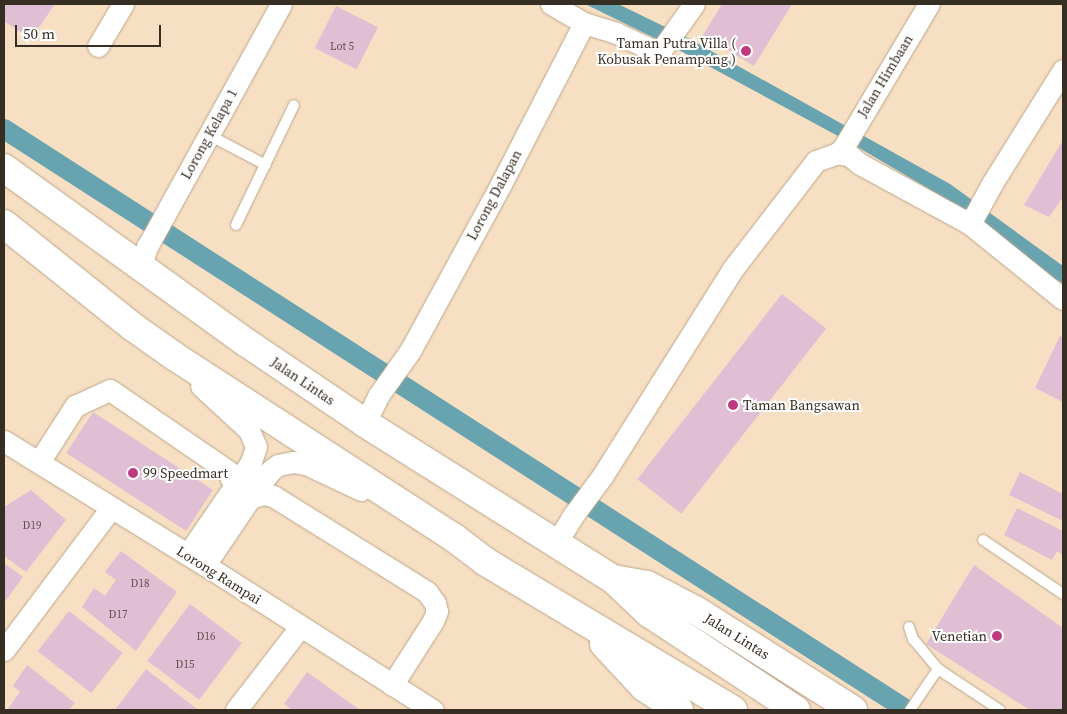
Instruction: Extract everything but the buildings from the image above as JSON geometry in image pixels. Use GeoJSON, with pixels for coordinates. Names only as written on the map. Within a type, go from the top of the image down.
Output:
{"type":"FeatureCollection","features":[{"type":"Feature","properties":{"kind":"highway","name":"Jalan Lintas"},"geometry":{"type":"LineString","coordinates":[[4,168],[144,256],[248,343],[365,423],[612,580],[649,613],[796,710]]}},
{"type":"Feature","properties":{"kind":"highway"},"geometry":{"type":"LineString","coordinates":[[4,224],[133,327],[174,356],[453,537],[486,562],[733,710]]}},
{"type":"Feature","properties":{"kind":"highway"},"geometry":{"type":"LineString","coordinates":[[4,244],[76,294],[133,327]]}},
{"type":"Feature","properties":{"kind":"highway","name":"Jalan Lintas"},"geometry":{"type":"LineString","coordinates":[[612,580],[647,585],[697,611],[853,710]]}},
{"type":"Feature","properties":{"kind":"highway"},"geometry":{"type":"LineString","coordinates":[[582,620],[644,687],[679,710]]}},
{"type":"Feature","properties":{"kind":"street"},"geometry":{"type":"LineString","coordinates":[[98,46],[123,4]]}},
{"type":"Feature","properties":{"kind":"street","name":"Lorong Kelapa 1"},"geometry":{"type":"LineString","coordinates":[[144,256],[167,210],[281,4]]}},
{"type":"Feature","properties":{"kind":"street"},"geometry":{"type":"LineString","coordinates":[[551,4],[584,23],[616,33],[659,53],[692,6]]}},
{"type":"Feature","properties":{"kind":"street","name":"Jalan Himbaan"},"geometry":{"type":"LineString","coordinates":[[840,150],[929,4]]}},
{"type":"Feature","properties":{"kind":"street","name":"Lorong Dalapan"},"geometry":{"type":"LineString","coordinates":[[365,423],[378,396],[410,351],[584,23]]}},
{"type":"Feature","properties":{"kind":"street"},"geometry":{"type":"LineString","coordinates":[[970,224],[993,182],[1063,70]]}},
{"type":"Feature","properties":{"kind":"street"},"geometry":{"type":"LineString","coordinates":[[556,544],[572,517],[603,475],[732,270],[816,161],[840,150],[860,164],[970,224],[1063,299]]}},
{"type":"Feature","properties":{"kind":"street"},"geometry":{"type":"LineString","coordinates":[[174,356],[203,389],[225,406],[254,437],[256,447],[242,492],[196,560]]}},
{"type":"Feature","properties":{"kind":"street"},"geometry":{"type":"LineString","coordinates":[[39,462],[75,406],[110,390],[228,471],[242,492]]}},
{"type":"Feature","properties":{"kind":"street","name":"Lorong Rampai"},"geometry":{"type":"LineString","coordinates":[[4,440],[433,710]]}},
{"type":"Feature","properties":{"kind":"street"},"geometry":{"type":"LineString","coordinates":[[242,492],[278,465],[292,462],[306,464],[453,537]]}},
{"type":"Feature","properties":{"kind":"street"},"geometry":{"type":"LineString","coordinates":[[242,492],[273,496],[426,592],[435,603],[436,611],[433,621],[392,685]]}},
{"type":"Feature","properties":{"kind":"street"},"geometry":{"type":"LineString","coordinates":[[4,650],[111,508]]}},
{"type":"Feature","properties":{"kind":"street"},"geometry":{"type":"LineString","coordinates":[[236,710],[300,627]]}},
{"type":"Feature","properties":{"kind":"lane"},"geometry":{"type":"LineString","coordinates":[[236,225],[294,105]]}},
{"type":"Feature","properties":{"kind":"lane"},"geometry":{"type":"LineString","coordinates":[[209,135],[266,165]]}},
{"type":"Feature","properties":{"kind":"lane"},"geometry":{"type":"LineString","coordinates":[[983,540],[1063,594]]}},
{"type":"Feature","properties":{"kind":"lane"},"geometry":{"type":"LineString","coordinates":[[909,627],[913,639],[938,669],[1000,710]]}},
{"type":"Feature","properties":{"kind":"lane"},"geometry":{"type":"LineString","coordinates":[[910,710],[922,689],[938,669]]}},
{"type":"Feature","properties":{"kind":"water"},"geometry":{"type":"Polygon","coordinates":[[[585,4],[618,4],[686,37],[950,184],[1063,266],[1063,283],[1052,278],[941,196],[849,142],[675,48],[585,4]]]}},
{"type":"Feature","properties":{"kind":"waterway"},"geometry":{"type":"LineString","coordinates":[[4,129],[907,710]]}},
{"type":"Feature","properties":{"kind":"place","name":"Taman Putra Villa ( Kobusak Penampang )"},"geometry":{"type":"Point","coordinates":[746,51]}},
{"type":"Feature","properties":{"kind":"place","name":"Taman Bangsawan"},"geometry":{"type":"Point","coordinates":[733,405]}},
{"type":"Feature","properties":{"kind":"place","name":"99 Speedmart"},"geometry":{"type":"Point","coordinates":[133,473]}},
{"type":"Feature","properties":{"kind":"place","name":"Venetian"},"geometry":{"type":"Point","coordinates":[997,636]}}]}
